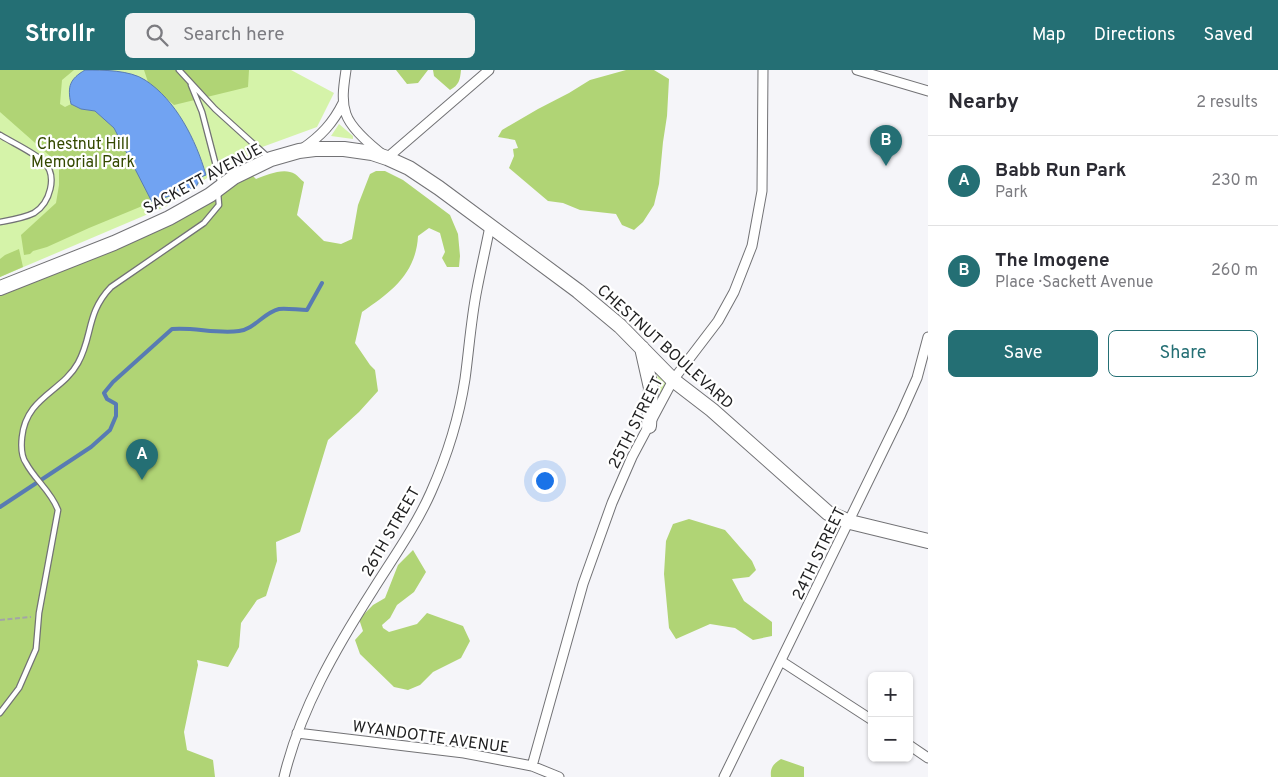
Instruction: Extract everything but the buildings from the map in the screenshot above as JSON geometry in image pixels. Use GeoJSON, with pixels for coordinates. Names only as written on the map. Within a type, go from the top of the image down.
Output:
{"type":"FeatureCollection","features":[{"type":"Feature","properties":{"kind":"street"},"geometry":{"type":"LineString","coordinates":[[346,70],[343,103],[346,116],[373,147],[387,158],[489,70]]}},
{"type":"Feature","properties":{"kind":"street","name":"25TH STREET"},"geometry":{"type":"LineString","coordinates":[[532,766],[591,558],[621,483],[673,380],[719,320],[742,274],[752,246],[762,191],[763,70]]}},
{"type":"Feature","properties":{"kind":"street"},"geometry":{"type":"LineString","coordinates":[[857,70],[928,91]]}},
{"type":"Feature","properties":{"kind":"street"},"geometry":{"type":"LineString","coordinates":[[299,151],[324,131],[335,119],[343,103]]}},
{"type":"Feature","properties":{"kind":"street","name":"SACKETT AVENUE"},"geometry":{"type":"LineString","coordinates":[[0,288],[162,221],[188,208],[234,177],[271,159],[299,151],[316,149],[344,149],[372,153],[387,158]]}},
{"type":"Feature","properties":{"kind":"street","name":"CHESTNUT BOULEVARD"},"geometry":{"type":"LineString","coordinates":[[387,158],[409,168],[438,188],[578,290],[620,326],[673,380],[712,410],[828,513],[850,522],[928,541]]}},
{"type":"Feature","properties":{"kind":"street","name":"26TH STREET"},"geometry":{"type":"LineString","coordinates":[[284,777],[297,733],[328,666],[371,593],[418,520],[446,455],[455,428],[464,382],[477,290],[490,226]]}},
{"type":"Feature","properties":{"kind":"street","name":"24TH STREET"},"geometry":{"type":"LineString","coordinates":[[724,777],[850,522],[914,387],[928,338]]}},
{"type":"Feature","properties":{"kind":"street"},"geometry":{"type":"LineString","coordinates":[[642,348],[651,388],[649,426]]}},
{"type":"Feature","properties":{"kind":"street"},"geometry":{"type":"LineString","coordinates":[[781,661],[868,717]]}},
{"type":"Feature","properties":{"kind":"street","name":"WYANDOTTE AVENUE"},"geometry":{"type":"LineString","coordinates":[[297,733],[453,752],[532,766],[559,777]]}},
{"type":"Feature","properties":{"kind":"street"},"geometry":{"type":"LineString","coordinates":[[913,748],[928,758]]}},
{"type":"Feature","properties":{"kind":"lane"},"geometry":{"type":"LineString","coordinates":[[178,70],[215,109],[271,159]]}},
{"type":"Feature","properties":{"kind":"lane"},"geometry":{"type":"LineString","coordinates":[[0,714],[19,688],[36,649],[38,616],[58,510],[54,499],[25,463],[21,444],[27,418],[47,393],[68,376],[76,366],[85,344],[93,314],[100,299],[111,287],[204,223],[219,205],[219,188],[202,112],[190,82]]}},
{"type":"Feature","properties":{"kind":"lane"},"geometry":{"type":"LineString","coordinates":[[0,135],[44,162],[51,175],[46,202],[34,212],[20,218],[0,222]]}},
{"type":"Feature","properties":{"kind":"path"},"geometry":{"type":"LineString","coordinates":[[0,620],[38,616]]}},
{"type":"Feature","properties":{"kind":"green space","name":"Chestnut Hill Memorial Park"},"geometry":{"type":"Polygon","coordinates":[[[0,70],[291,70],[334,93],[317,127],[251,151],[251,154],[243,161],[234,165],[227,164],[167,206],[0,277],[0,70]]]}},
{"type":"Feature","properties":{"kind":"green space"},"geometry":{"type":"Polygon","coordinates":[[[0,70],[74,70],[62,80],[60,104],[65,107],[71,104],[81,109],[95,111],[114,128],[152,202],[24,255],[21,235],[56,203],[59,185],[59,164],[0,112],[0,70]]]}},
{"type":"Feature","properties":{"kind":"green space"},"geometry":{"type":"Polygon","coordinates":[[[144,70],[249,70],[248,87],[174,105],[148,82],[144,70]]]}},
{"type":"Feature","properties":{"kind":"green space"},"geometry":{"type":"Polygon","coordinates":[[[396,70],[428,70],[418,83],[407,84],[396,70]]]}},
{"type":"Feature","properties":{"kind":"green space"},"geometry":{"type":"Polygon","coordinates":[[[433,70],[461,70],[458,82],[450,90],[434,76],[433,70]]]}},
{"type":"Feature","properties":{"kind":"green space"},"geometry":{"type":"Polygon","coordinates":[[[626,70],[654,70],[669,79],[667,116],[659,184],[654,205],[643,222],[634,230],[622,225],[616,214],[580,210],[563,203],[548,201],[509,168],[514,156],[513,149],[518,148],[515,140],[498,137],[502,130],[590,80],[626,70]]]}},
{"type":"Feature","properties":{"kind":"green space"},"geometry":{"type":"Polygon","coordinates":[[[339,124],[353,136],[353,139],[331,136],[339,124]]]}},
{"type":"Feature","properties":{"kind":"green space"},"geometry":{"type":"Polygon","coordinates":[[[247,170],[256,179],[281,171],[291,172],[296,175],[304,182],[297,215],[324,241],[341,244],[352,239],[358,205],[370,174],[376,171],[385,171],[403,180],[450,215],[458,234],[459,267],[447,267],[442,258],[445,252],[440,233],[429,228],[418,236],[412,261],[400,281],[383,297],[362,312],[355,343],[375,370],[378,391],[359,412],[328,440],[300,532],[276,542],[277,561],[266,596],[257,600],[241,623],[239,647],[228,667],[197,660],[198,665],[184,732],[187,750],[213,760],[215,777],[0,777],[0,288],[114,243],[247,170]]]}},
{"type":"Feature","properties":{"kind":"green space"},"geometry":{"type":"Polygon","coordinates":[[[19,249],[23,267],[0,277],[0,259],[19,249]]]}},
{"type":"Feature","properties":{"kind":"green space"},"geometry":{"type":"Polygon","coordinates":[[[657,374],[667,383],[661,393],[659,392],[657,374]]]}},
{"type":"Feature","properties":{"kind":"green space"},"geometry":{"type":"Polygon","coordinates":[[[689,519],[725,530],[752,561],[756,570],[749,577],[732,579],[744,601],[772,622],[772,636],[753,640],[735,628],[710,624],[676,639],[669,628],[664,574],[666,541],[673,524],[689,519]]]}},
{"type":"Feature","properties":{"kind":"green space"},"geometry":{"type":"Polygon","coordinates":[[[413,550],[426,572],[414,592],[397,605],[390,618],[382,625],[383,628],[389,632],[417,624],[427,613],[463,626],[470,641],[461,658],[433,672],[420,685],[408,690],[394,687],[360,654],[355,640],[363,631],[359,619],[373,605],[385,598],[398,565],[413,550]]]}},
{"type":"Feature","properties":{"kind":"green space"},"geometry":{"type":"Polygon","coordinates":[[[781,759],[804,767],[804,777],[771,777],[773,766],[781,759]]]}},
{"type":"Feature","properties":{"kind":"water"},"geometry":{"type":"Polygon","coordinates":[[[85,70],[116,71],[132,74],[145,80],[166,98],[183,122],[202,162],[206,175],[201,177],[196,187],[152,202],[114,128],[95,111],[81,109],[71,104],[69,92],[71,84],[85,70]]]}},
{"type":"Feature","properties":{"kind":"waterway"},"geometry":{"type":"LineString","coordinates":[[0,507],[91,447],[110,430],[116,416],[116,404],[107,399],[104,393],[113,382],[172,329],[222,332],[245,330],[268,314],[279,309],[307,310],[322,283]]}},
{"type":"Feature","properties":{"kind":"place","name":"The Imogene"},"geometry":{"type":"Point","coordinates":[886,166]}},
{"type":"Feature","properties":{"kind":"place","name":"Babb Run Park"},"geometry":{"type":"Point","coordinates":[142,480]}}]}
